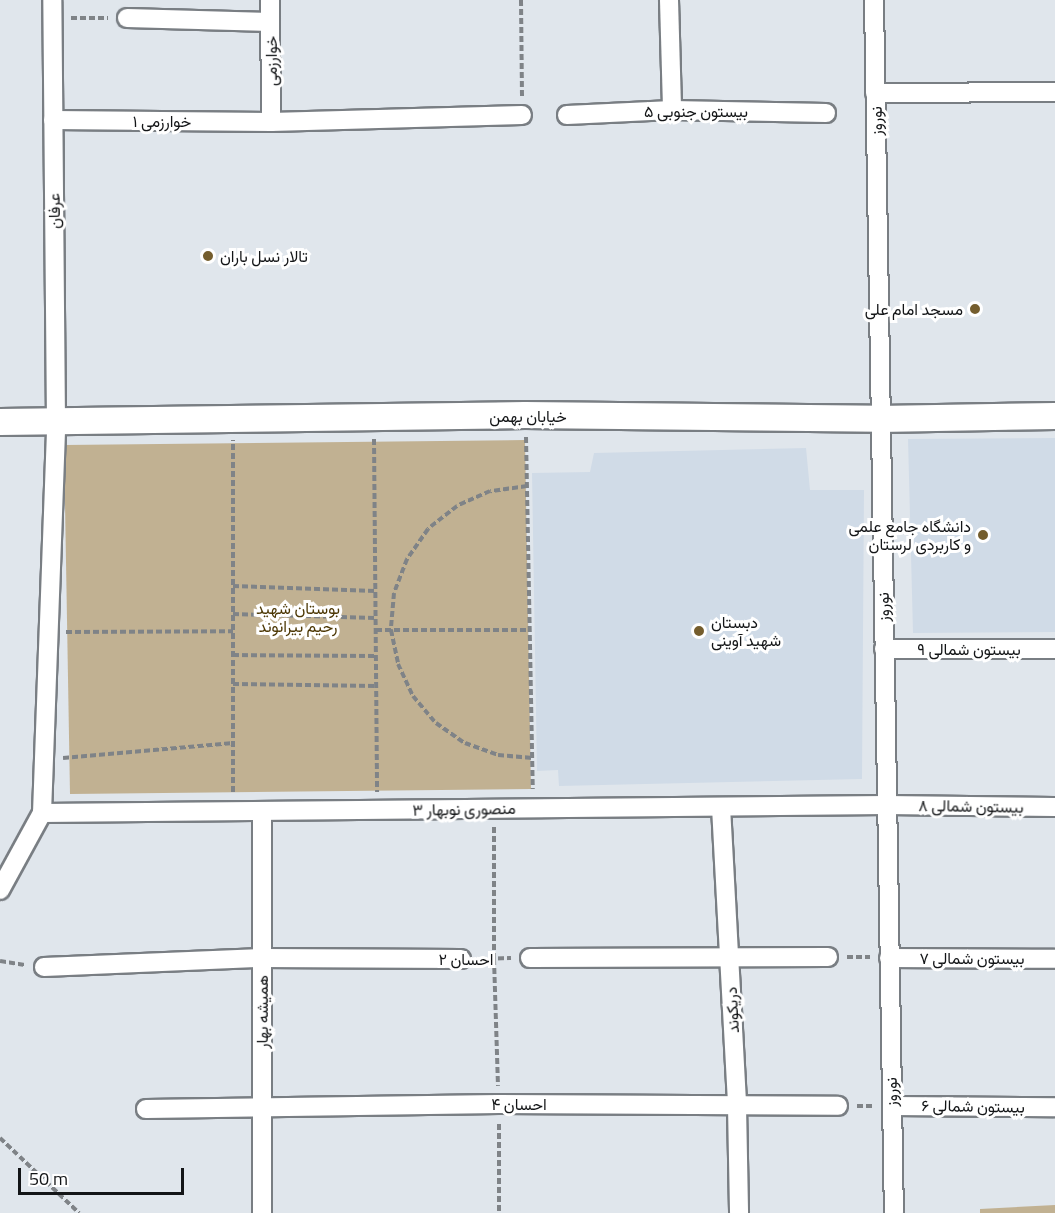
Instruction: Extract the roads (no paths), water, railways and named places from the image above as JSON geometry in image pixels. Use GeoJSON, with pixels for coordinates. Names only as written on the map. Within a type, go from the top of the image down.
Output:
{"type":"FeatureCollection","features":[{"type":"Feature","properties":{"kind":"street","name":"عرفان"},"geometry":{"type":"LineString","coordinates":[[42,813],[56,422],[52,0]]}},
{"type":"Feature","properties":{"kind":"street","name":"خوارزمی"},"geometry":{"type":"LineString","coordinates":[[270,0],[271,122]]}},
{"type":"Feature","properties":{"kind":"street"},"geometry":{"type":"LineString","coordinates":[[669,0],[672,110]]}},
{"type":"Feature","properties":{"kind":"street","name":"نوروز"},"geometry":{"type":"LineString","coordinates":[[874,0],[879,419],[894,1213]]}},
{"type":"Feature","properties":{"kind":"street"},"geometry":{"type":"LineString","coordinates":[[127,18],[270,22]]}},
{"type":"Feature","properties":{"kind":"street"},"geometry":{"type":"LineString","coordinates":[[875,93],[1055,92]]}},
{"type":"Feature","properties":{"kind":"street","name":"بیستون جنوبی ۵"},"geometry":{"type":"LineString","coordinates":[[567,115],[672,110],[826,113]]}},
{"type":"Feature","properties":{"kind":"street","name":"خوارزمی ۱"},"geometry":{"type":"LineString","coordinates":[[53,120],[271,122],[522,115]]}},
{"type":"Feature","properties":{"kind":"street","name":"خیابان بهمن"},"geometry":{"type":"LineString","coordinates":[[0,423],[525,415],[879,419],[1055,416]]}},
{"type":"Feature","properties":{"kind":"street","name":"بیستون شمالی ۹"},"geometry":{"type":"LineString","coordinates":[[884,649],[1055,649]]}},
{"type":"Feature","properties":{"kind":"street","name":"منصوری نوبهار ۳"},"geometry":{"type":"LineString","coordinates":[[42,813],[886,805]]}},
{"type":"Feature","properties":{"kind":"street","name":"بیستون شمالی ۸"},"geometry":{"type":"LineString","coordinates":[[886,805],[1055,807]]}},
{"type":"Feature","properties":{"kind":"street","name":"دریکوند"},"geometry":{"type":"LineString","coordinates":[[721,807],[737,1107],[739,1213]]}},
{"type":"Feature","properties":{"kind":"street","name":"همیشه بهار"},"geometry":{"type":"LineString","coordinates":[[262,811],[262,1213]]}},
{"type":"Feature","properties":{"kind":"street"},"geometry":{"type":"LineString","coordinates":[[0,890],[42,813]]}},
{"type":"Feature","properties":{"kind":"street"},"geometry":{"type":"LineString","coordinates":[[530,958],[729,955],[828,957]]}},
{"type":"Feature","properties":{"kind":"street","name":"احسان ۲"},"geometry":{"type":"LineString","coordinates":[[44,967],[262,958],[461,959]]}},
{"type":"Feature","properties":{"kind":"street","name":"بیستون شمالی ۷"},"geometry":{"type":"LineString","coordinates":[[889,958],[1055,958]]}},
{"type":"Feature","properties":{"kind":"street","name":"احسان ۴"},"geometry":{"type":"LineString","coordinates":[[146,1109],[499,1104],[838,1106]]}},
{"type":"Feature","properties":{"kind":"street","name":"بیستون شمالی ۶"},"geometry":{"type":"LineString","coordinates":[[892,1106],[1055,1107]]}},
{"type":"Feature","properties":{"kind":"place","name":"تالار نسل باران"},"geometry":{"type":"Point","coordinates":[208,256]}},
{"type":"Feature","properties":{"kind":"place","name":"مسجد امام علی"},"geometry":{"type":"Point","coordinates":[975,309]}},
{"type":"Feature","properties":{"kind":"place","name":"دانشگاه جامع علمی و کاربردی لرستان"},"geometry":{"type":"Point","coordinates":[983,535]}},
{"type":"Feature","properties":{"kind":"place","name":"دبستان شهید آوینی"},"geometry":{"type":"Point","coordinates":[699,631]}},
{"type":"Feature","properties":{"kind":"park label","name":"بوستان شهید رحیم بیرانوند"},"geometry":{"type":"Point","coordinates":[298,617]}}]}
